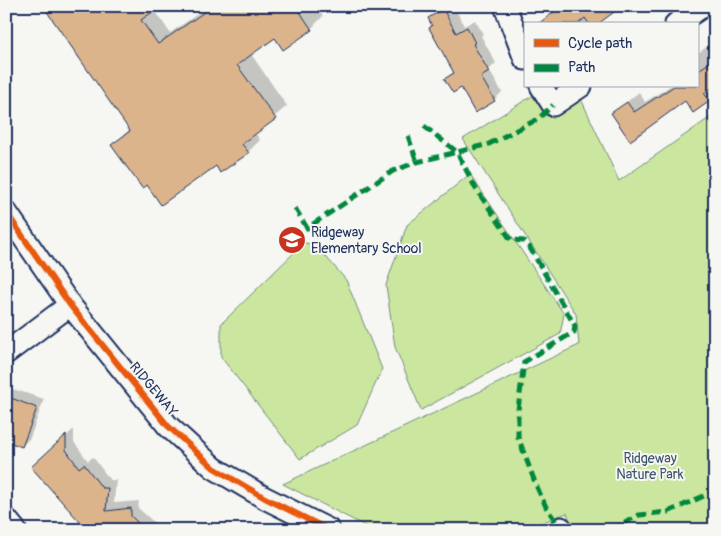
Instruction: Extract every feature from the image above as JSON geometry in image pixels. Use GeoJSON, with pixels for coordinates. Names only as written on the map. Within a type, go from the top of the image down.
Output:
{"type":"FeatureCollection","features":[{"type":"Feature","properties":{"kind":"street"},"geometry":{"type":"LineString","coordinates":[[505,6],[524,56]]}},
{"type":"Feature","properties":{"kind":"street"},"geometry":{"type":"LineString","coordinates":[[679,22],[703,6]]}},
{"type":"Feature","properties":{"kind":"street"},"geometry":{"type":"LineString","coordinates":[[542,88],[553,105],[578,88]]}},
{"type":"Feature","properties":{"kind":"street","name":"RIDGEWAY"},"geometry":{"type":"LineString","coordinates":[[6,212],[70,305],[168,426],[214,468],[266,498],[329,530]]}},
{"type":"Feature","properties":{"kind":"street"},"geometry":{"type":"LineString","coordinates":[[6,353],[70,305]]}},
{"type":"Feature","properties":{"kind":"street"},"geometry":{"type":"LineString","coordinates":[[6,518],[14,530]]}},
{"type":"Feature","properties":{"kind":"green space","name":"Ridgeway Nature Park"},"geometry":{"type":"Polygon","coordinates":[[[545,88],[576,88],[619,181],[715,114],[715,530],[573,530],[567,513],[522,530],[373,530],[283,484],[579,345],[576,314],[463,139],[545,88]]]}},
{"type":"Feature","properties":{"kind":"green space"},"geometry":{"type":"Polygon","coordinates":[[[470,174],[564,314],[560,334],[421,410],[395,347],[386,285],[407,225],[470,174]]]}},
{"type":"Feature","properties":{"kind":"green space"},"geometry":{"type":"Polygon","coordinates":[[[304,243],[315,244],[346,280],[382,369],[357,425],[300,459],[221,357],[221,324],[304,243]]]}},
{"type":"Feature","properties":{"kind":"building"},"geometry":{"type":"Polygon","coordinates":[[[43,6],[161,6],[141,20],[158,44],[213,6],[296,6],[312,30],[283,50],[275,38],[237,65],[276,119],[242,144],[249,153],[220,173],[216,166],[161,205],[147,185],[142,188],[111,145],[130,131],[43,6]]]}},
{"type":"Feature","properties":{"kind":"building"},"geometry":{"type":"Polygon","coordinates":[[[562,6],[622,6],[601,22],[588,22],[585,18],[580,22],[541,22],[562,6]]]}},
{"type":"Feature","properties":{"kind":"building"},"geometry":{"type":"Polygon","coordinates":[[[443,9],[456,33],[467,27],[475,43],[473,44],[489,72],[481,77],[495,101],[475,113],[461,88],[453,93],[444,79],[454,73],[429,28],[432,26],[428,18],[443,9]]]}},
{"type":"Feature","properties":{"kind":"building"},"geometry":{"type":"Polygon","coordinates":[[[715,59],[715,86],[704,93],[710,101],[693,113],[685,101],[630,141],[611,113],[627,102],[634,112],[671,88],[698,88],[698,70],[715,59]]]}},
{"type":"Feature","properties":{"kind":"building"},"geometry":{"type":"Polygon","coordinates":[[[6,396],[37,408],[22,447],[6,441],[6,396]]]}},
{"type":"Feature","properties":{"kind":"building"},"geometry":{"type":"Polygon","coordinates":[[[66,435],[66,450],[79,468],[84,464],[102,488],[108,488],[106,511],[131,508],[131,516],[145,530],[87,530],[31,467],[66,435]]]}},
{"type":"Feature","properties":{"kind":"marked path"},"geometry":{"type":"LineString","coordinates":[[295,208],[307,228],[393,171],[417,162],[489,144],[538,119],[553,105]]}},
{"type":"Feature","properties":{"kind":"marked path"},"geometry":{"type":"LineString","coordinates":[[424,126],[457,152],[476,189],[511,240],[524,241],[530,248],[575,326],[574,332],[524,362],[518,410],[518,437],[547,509],[561,528]]}},
{"type":"Feature","properties":{"kind":"marked path"},"geometry":{"type":"LineString","coordinates":[[408,136],[417,162]]}},
{"type":"Feature","properties":{"kind":"marked path"},"geometry":{"type":"LineString","coordinates":[[611,530],[639,515],[668,512],[715,491]]}},
{"type":"Feature","properties":{"kind":"cycle path"},"geometry":{"type":"LineString","coordinates":[[6,212],[70,305],[168,426],[214,468],[265,498],[329,530]]}},
{"type":"Feature","properties":{"kind":"place","name":"Ridgeway Elementary School"},"geometry":{"type":"Point","coordinates":[292,240]}}]}
